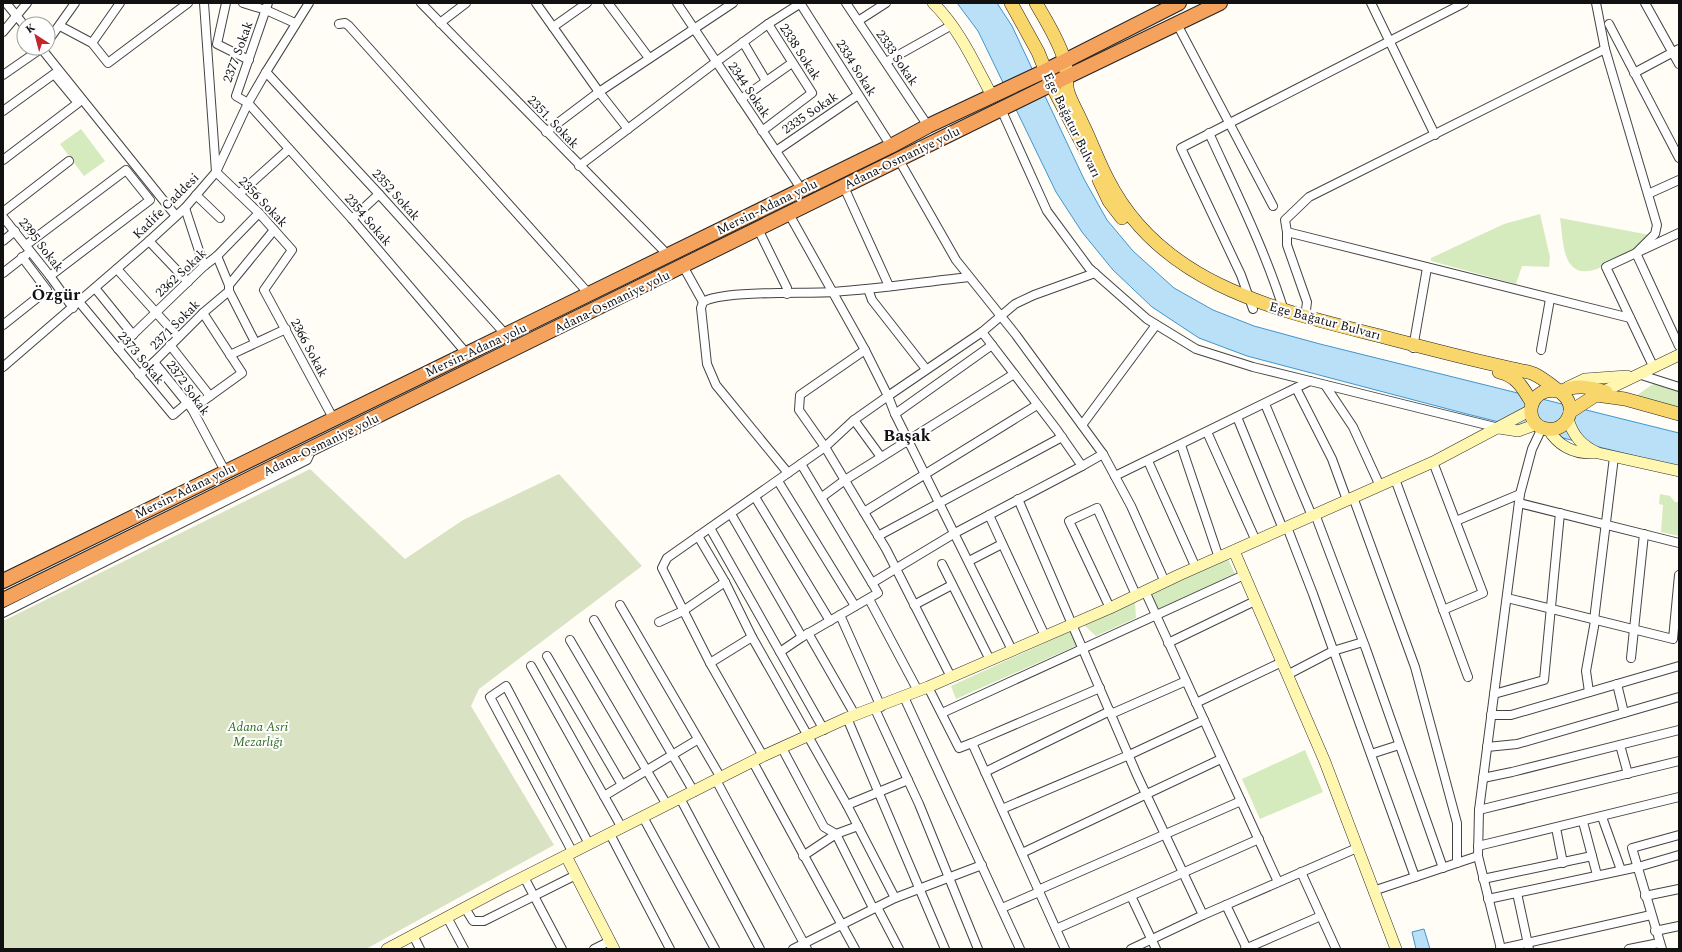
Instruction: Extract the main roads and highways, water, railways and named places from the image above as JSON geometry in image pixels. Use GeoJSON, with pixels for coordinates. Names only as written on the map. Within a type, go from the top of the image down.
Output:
{"type":"FeatureCollection","features":[{"type":"Feature","properties":{"kind":"highway","name":"Adana-Osmaniye yolu"},"geometry":{"type":"LineString","coordinates":[[3,600],[844,186],[1220,3]]}},
{"type":"Feature","properties":{"kind":"highway"},"geometry":{"type":"LineString","coordinates":[[992,96],[1043,72],[1176,4]]}},
{"type":"Feature","properties":{"kind":"highway","name":"Mersin-Adana yolu"},"geometry":{"type":"LineString","coordinates":[[3,581],[333,418],[507,336],[891,146],[928,126],[992,96]]}},
{"type":"Feature","properties":{"kind":"main road"},"geometry":{"type":"LineString","coordinates":[[934,3],[944,13],[952,25],[992,96]]}},
{"type":"Feature","properties":{"kind":"main road","name":"Ege Bağatur Bulvarı"},"geometry":{"type":"LineString","coordinates":[[1011,3],[1043,72],[1109,201],[1134,233],[1165,260],[1193,280],[1251,303],[1510,375],[1520,383],[1531,406]]}},
{"type":"Feature","properties":{"kind":"main road","name":"Ege Bağatur Bulvarı"},"geometry":{"type":"LineString","coordinates":[[1036,3],[1065,60],[1068,92],[1108,180],[1126,210],[1144,233],[1178,261],[1215,284],[1274,316],[1534,374],[1562,391]]}},
{"type":"Feature","properties":{"kind":"main road"},"geometry":{"type":"LineString","coordinates":[[1499,428],[1518,431],[1542,427],[1559,428],[1569,416],[1599,393],[1653,366],[1679,355]]}},
{"type":"Feature","properties":{"kind":"main road"},"geometry":{"type":"LineString","coordinates":[[1562,391],[1585,380],[1638,374]]}},
{"type":"Feature","properties":{"kind":"main road"},"geometry":{"type":"LineString","coordinates":[[1624,399],[1621,391],[1626,380]]}},
{"type":"Feature","properties":{"kind":"main road"},"geometry":{"type":"LineString","coordinates":[[387,949],[524,877],[763,756],[851,717],[878,708],[1110,608],[1256,540],[1432,462],[1499,428],[1531,406],[1540,393],[1545,391],[1562,391],[1580,386],[1599,393],[1679,414]]}},
{"type":"Feature","properties":{"kind":"main road"},"geometry":{"type":"LineString","coordinates":[[1562,391],[1568,399],[1569,416],[1577,439],[1590,450],[1614,457],[1679,471]]}},
{"type":"Feature","properties":{"kind":"main road"},"geometry":{"type":"LineString","coordinates":[[1531,406],[1532,416],[1561,446],[1586,454],[1598,453]]}},
{"type":"Feature","properties":{"kind":"main road"},"geometry":{"type":"LineString","coordinates":[[1234,551],[1324,762],[1372,891],[1396,949]]}},
{"type":"Feature","properties":{"kind":"main road"},"geometry":{"type":"LineString","coordinates":[[569,854],[576,875],[612,945]]}},
{"type":"Feature","properties":{"kind":"water"},"geometry":{"type":"Polygon","coordinates":[[[957,3],[997,3],[1012,26],[1084,179],[1107,220],[1133,251],[1174,288],[1213,310],[1254,326],[1320,344],[1679,433],[1679,467],[1467,414],[1247,356],[1199,338],[1152,307],[1113,270],[1082,232],[1056,192],[978,31],[957,3]]]}},
{"type":"Feature","properties":{"kind":"water"},"geometry":{"type":"Polygon","coordinates":[[[1424,929],[1430,949],[1416,949],[1412,932],[1424,929]]]}},
{"type":"Feature","properties":{"kind":"district","name":"Özgür"},"geometry":{"type":"Point","coordinates":[56,295]}},
{"type":"Feature","properties":{"kind":"district","name":"Başak"},"geometry":{"type":"Point","coordinates":[907,436]}},
{"type":"Feature","properties":{"kind":"park label","name":"Adana Asri Mezarlığı"},"geometry":{"type":"Point","coordinates":[258,734]}}]}
